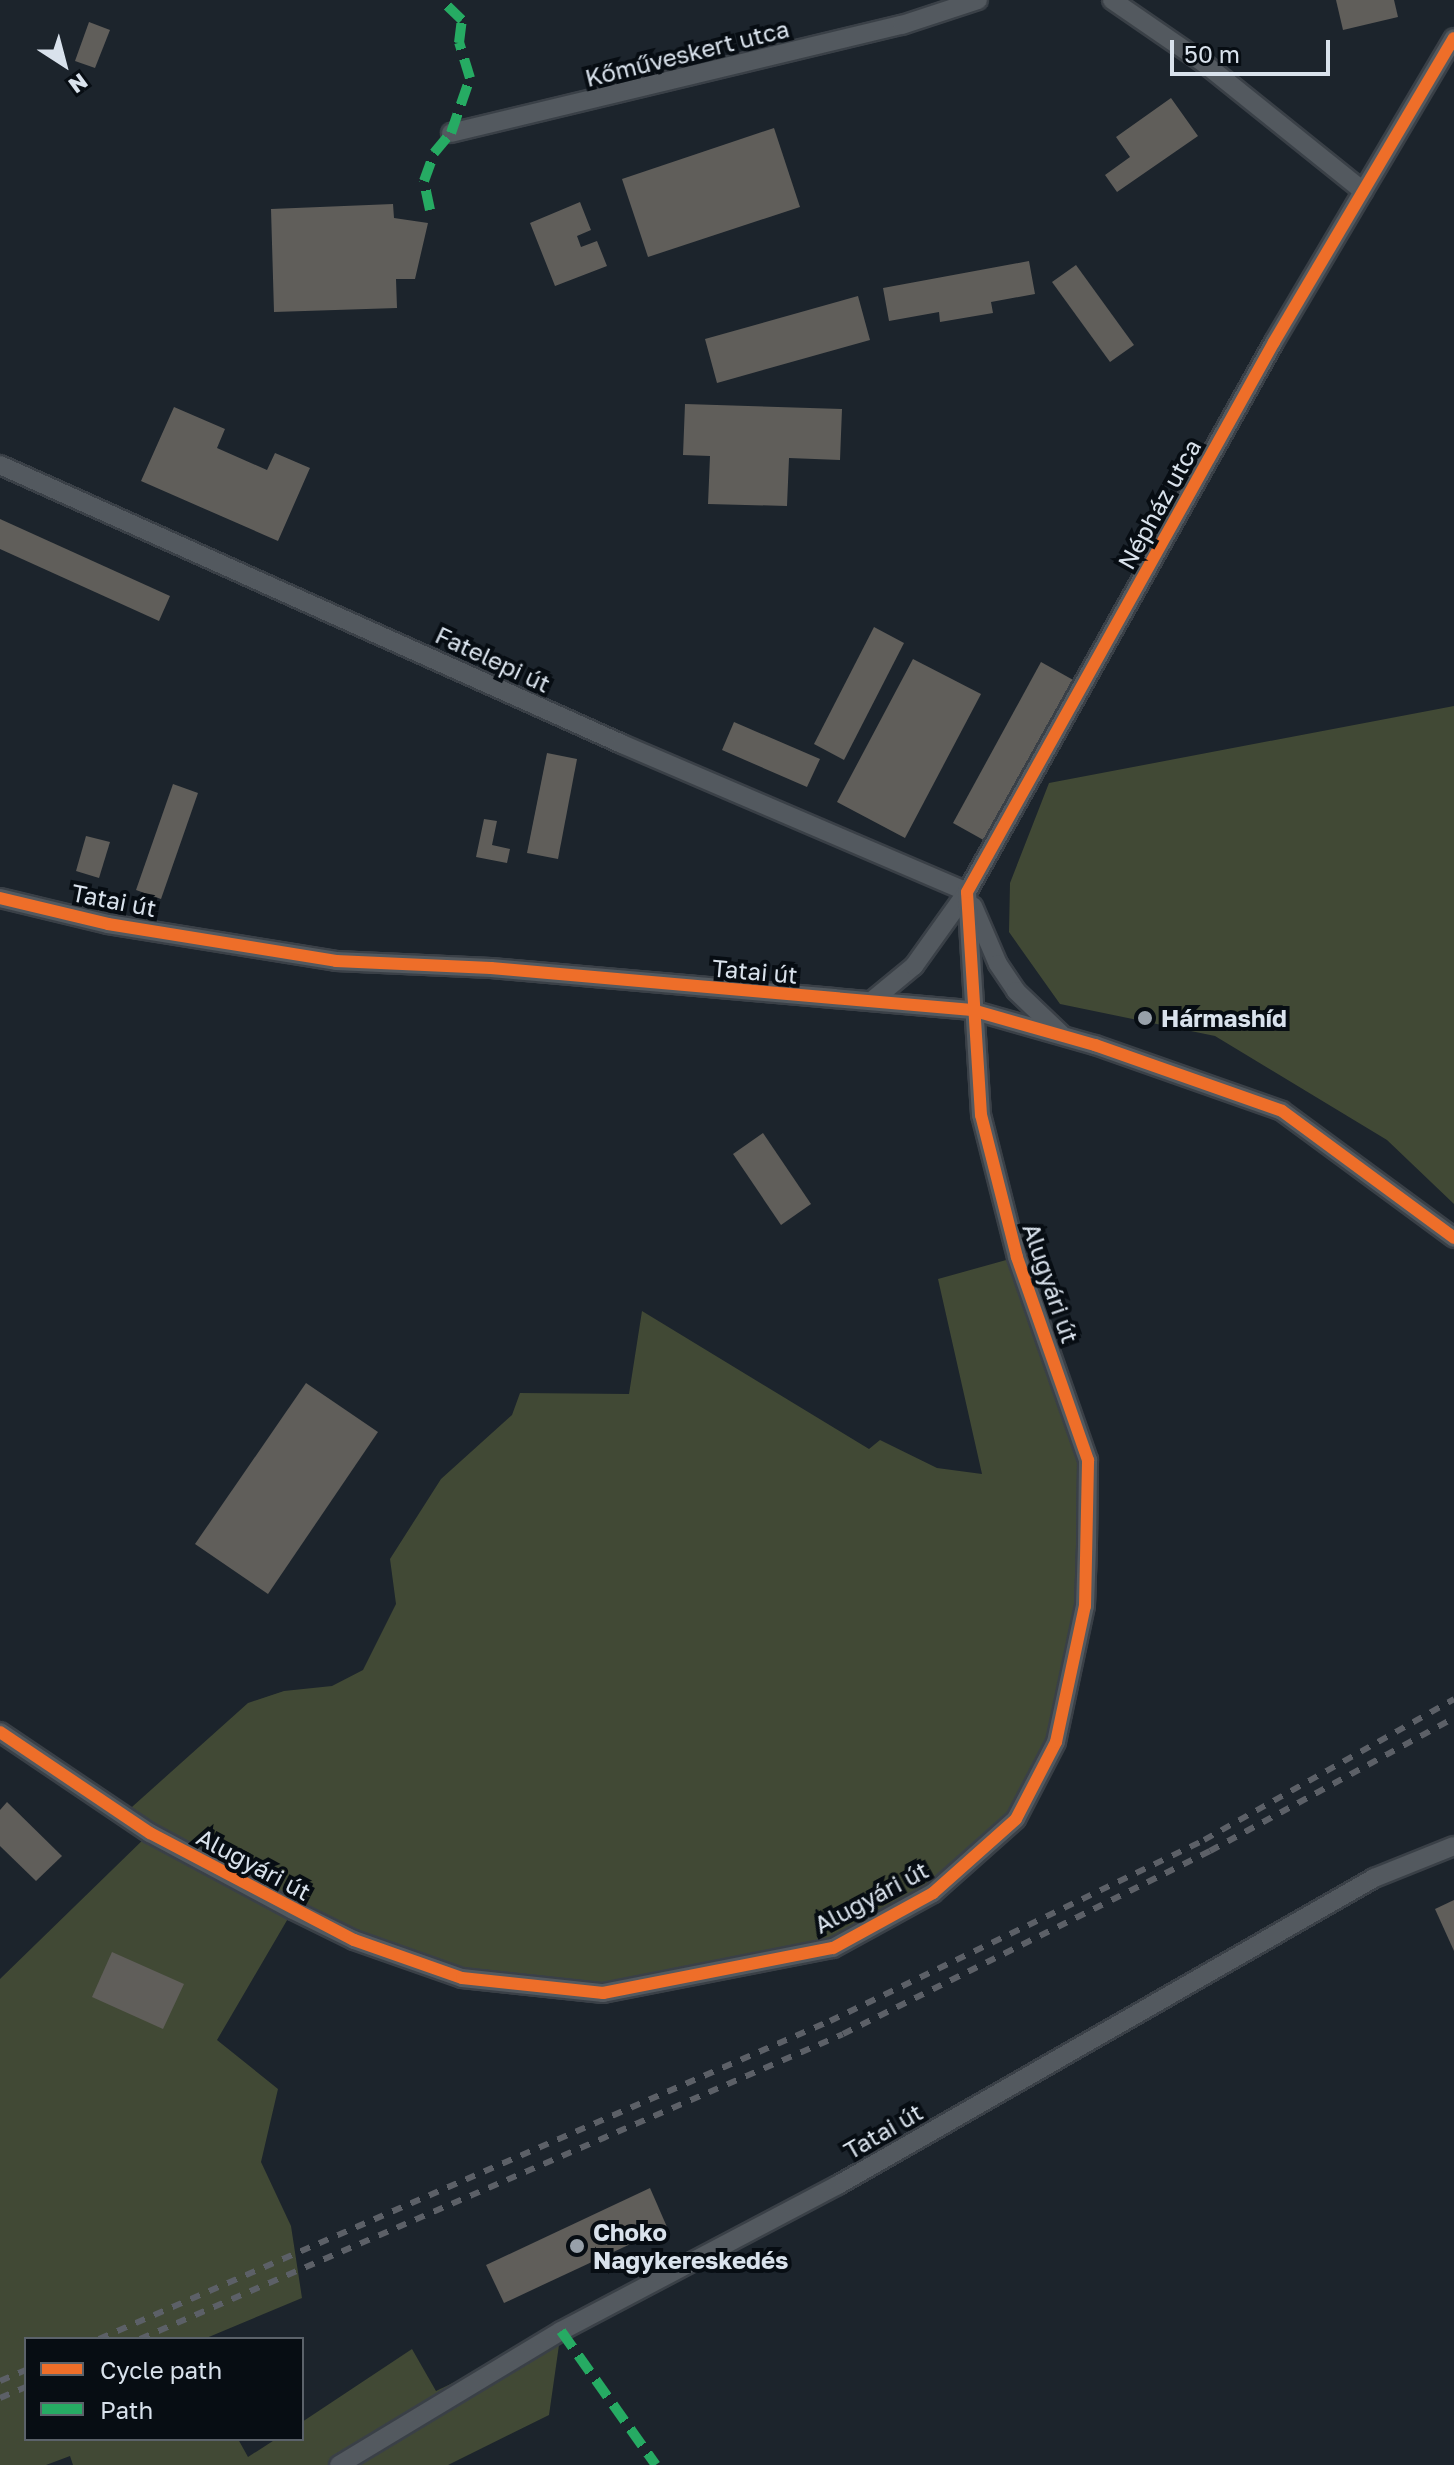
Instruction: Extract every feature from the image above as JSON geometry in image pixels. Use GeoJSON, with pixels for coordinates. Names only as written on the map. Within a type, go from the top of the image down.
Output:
{"type":"FeatureCollection","features":[{"type":"Feature","properties":{"kind":"street","name":"Kőműveskert utca"},"geometry":{"type":"LineString","coordinates":[[451,133],[902,25],[978,0]]}},
{"type":"Feature","properties":{"kind":"street"},"geometry":{"type":"LineString","coordinates":[[1112,0],[1205,64],[1363,191]]}},
{"type":"Feature","properties":{"kind":"street","name":"Népház utca"},"geometry":{"type":"LineString","coordinates":[[874,999],[914,966],[967,892],[1363,191],[1454,38]]}},
{"type":"Feature","properties":{"kind":"street","name":"Fatelepi út"},"geometry":{"type":"LineString","coordinates":[[0,465],[622,744],[967,892]]}},
{"type":"Feature","properties":{"kind":"street"},"geometry":{"type":"LineString","coordinates":[[967,892],[972,1010]]}},
{"type":"Feature","properties":{"kind":"street"},"geometry":{"type":"LineString","coordinates":[[967,892],[998,964],[1016,991],[1066,1039]]}},
{"type":"Feature","properties":{"kind":"street","name":"Tatai út"},"geometry":{"type":"LineString","coordinates":[[0,898],[108,924],[336,961],[491,968],[830,1000],[874,999],[972,1010],[1282,1111],[1454,1238]]}},
{"type":"Feature","properties":{"kind":"street","name":"Alugyári út"},"geometry":{"type":"LineString","coordinates":[[0,1732],[150,1833],[293,1910],[354,1940],[462,1978],[603,1993],[833,1948],[933,1893],[1016,1819],[1056,1742],[1085,1606],[1088,1460],[1001,1202],[981,1115],[972,1010]]}},
{"type":"Feature","properties":{"kind":"street","name":"Tatai út"},"geometry":{"type":"LineString","coordinates":[[339,2465],[561,2331],[838,2185],[1374,1878],[1454,1846]]}},
{"type":"Feature","properties":{"kind":"green space"},"geometry":{"type":"Polygon","coordinates":[[[1454,706],[1454,1204],[1387,1140],[1215,1036],[1060,1004],[1009,932],[1010,883],[1049,783],[1454,706]]]}},
{"type":"Feature","properties":{"kind":"green space"},"geometry":{"type":"Polygon","coordinates":[[[1017,1257],[1088,1460],[1087,1538],[1056,1742],[1016,1819],[933,1893],[833,1948],[603,1993],[462,1978],[293,1910],[217,2040],[278,2089],[261,2162],[291,2226],[302,2298],[209,2337],[24,2337],[24,2441],[239,2441],[248,2457],[273,2441],[304,2441],[304,2421],[412,2349],[436,2391],[561,2331],[549,2415],[448,2465],[73,2465],[70,2456],[46,2465],[0,2465],[0,1979],[150,1833],[123,1815],[248,1703],[284,1691],[332,1686],[363,1670],[396,1604],[390,1559],[441,1479],[512,1415],[520,1393],[629,1394],[642,1311],[869,1449],[880,1440],[937,1468],[982,1474],[938,1279],[1017,1257]]]}},
{"type":"Feature","properties":{"kind":"building"},"geometry":{"type":"Polygon","coordinates":[[[1336,0],[1394,0],[1398,17],[1343,30],[1336,0]]]}},
{"type":"Feature","properties":{"kind":"building"},"geometry":{"type":"Polygon","coordinates":[[[89,22],[110,30],[95,68],[75,61],[89,22]]]}},
{"type":"Feature","properties":{"kind":"building"},"geometry":{"type":"Polygon","coordinates":[[[1171,98],[1198,136],[1117,192],[1105,175],[1130,157],[1116,137],[1171,98]]]}},
{"type":"Feature","properties":{"kind":"building"},"geometry":{"type":"Polygon","coordinates":[[[774,128],[800,207],[648,257],[622,179],[774,128]]]}},
{"type":"Feature","properties":{"kind":"building"},"geometry":{"type":"Polygon","coordinates":[[[580,202],[591,230],[577,236],[581,247],[597,241],[607,266],[555,286],[530,223],[580,202]]]}},
{"type":"Feature","properties":{"kind":"building"},"geometry":{"type":"Polygon","coordinates":[[[393,204],[394,218],[428,223],[415,279],[396,279],[397,308],[274,312],[271,209],[393,204]]]}},
{"type":"Feature","properties":{"kind":"building"},"geometry":{"type":"Polygon","coordinates":[[[1029,261],[1035,294],[991,302],[993,313],[940,322],[939,312],[889,321],[883,288],[1029,261]]]}},
{"type":"Feature","properties":{"kind":"building"},"geometry":{"type":"Polygon","coordinates":[[[1076,265],[1134,345],[1110,362],[1052,282],[1076,265]]]}},
{"type":"Feature","properties":{"kind":"building"},"geometry":{"type":"Polygon","coordinates":[[[858,296],[870,340],[717,383],[705,339],[858,296]]]}},
{"type":"Feature","properties":{"kind":"building"},"geometry":{"type":"Polygon","coordinates":[[[685,404],[842,409],[840,460],[789,458],[787,506],[708,504],[710,456],[683,455],[685,404]]]}},
{"type":"Feature","properties":{"kind":"building"},"geometry":{"type":"Polygon","coordinates":[[[174,407],[225,429],[217,448],[267,470],[275,453],[310,468],[278,541],[141,481],[174,407]]]}},
{"type":"Feature","properties":{"kind":"building"},"geometry":{"type":"Polygon","coordinates":[[[0,519],[170,596],[159,621],[0,549],[0,519]]]}},
{"type":"Feature","properties":{"kind":"building"},"geometry":{"type":"Polygon","coordinates":[[[874,627],[904,643],[844,760],[814,744],[874,627]]]}},
{"type":"Feature","properties":{"kind":"building"},"geometry":{"type":"Polygon","coordinates":[[[913,659],[981,694],[905,838],[837,802],[913,659]]]}},
{"type":"Feature","properties":{"kind":"building"},"geometry":{"type":"Polygon","coordinates":[[[1041,662],[1075,681],[987,842],[953,823],[1041,662]]]}},
{"type":"Feature","properties":{"kind":"building"},"geometry":{"type":"Polygon","coordinates":[[[734,722],[820,759],[807,787],[722,750],[734,722]]]}},
{"type":"Feature","properties":{"kind":"building"},"geometry":{"type":"Polygon","coordinates":[[[547,753],[577,759],[558,859],[527,853],[547,753]]]}},
{"type":"Feature","properties":{"kind":"building"},"geometry":{"type":"Polygon","coordinates":[[[173,784],[198,793],[161,899],[136,890],[173,784]]]}},
{"type":"Feature","properties":{"kind":"building"},"geometry":{"type":"Polygon","coordinates":[[[484,819],[497,821],[492,845],[510,849],[507,863],[476,857],[484,819]]]}},
{"type":"Feature","properties":{"kind":"building"},"geometry":{"type":"Polygon","coordinates":[[[86,836],[110,842],[99,878],[76,871],[86,836]]]}},
{"type":"Feature","properties":{"kind":"building"},"geometry":{"type":"Polygon","coordinates":[[[763,1133],[811,1204],[781,1225],[733,1154],[763,1133]]]}},
{"type":"Feature","properties":{"kind":"building"},"geometry":{"type":"Polygon","coordinates":[[[306,1383],[378,1432],[268,1594],[195,1544],[306,1383]]]}},
{"type":"Feature","properties":{"kind":"building"},"geometry":{"type":"Polygon","coordinates":[[[7,1802],[62,1856],[36,1881],[0,1846],[0,1810],[7,1802]]]}},
{"type":"Feature","properties":{"kind":"building"},"geometry":{"type":"Polygon","coordinates":[[[1454,1900],[1454,1951],[1435,1909],[1454,1900]]]}},
{"type":"Feature","properties":{"kind":"building"},"geometry":{"type":"Polygon","coordinates":[[[112,1952],[184,1984],[163,2029],[92,1997],[112,1952]]]}},
{"type":"Feature","properties":{"kind":"building","name":"Choko Nagykereskedés"},"geometry":{"type":"Polygon","coordinates":[[[650,2188],[667,2227],[504,2303],[486,2265],[650,2188]]]}},
{"type":"Feature","properties":{"kind":"railway"},"geometry":{"type":"LineString","coordinates":[[104,2337],[830,2021],[1204,1840],[1454,1699]]}},
{"type":"Feature","properties":{"kind":"railway"},"geometry":{"type":"LineString","coordinates":[[145,2337],[843,2034],[1210,1851],[1454,1718]]}},
{"type":"Feature","properties":{"kind":"railway"},"geometry":{"type":"LineString","coordinates":[[0,2381],[24,2371]]}},
{"type":"Feature","properties":{"kind":"railway"},"geometry":{"type":"LineString","coordinates":[[0,2398],[24,2388]]}},
{"type":"Feature","properties":{"kind":"marked path"},"geometry":{"type":"LineString","coordinates":[[430,210],[424,181],[434,153],[451,133],[470,78],[459,43],[462,20],[441,0]]}},
{"type":"Feature","properties":{"kind":"marked path"},"geometry":{"type":"LineString","coordinates":[[561,2331],[656,2465]]}},
{"type":"Feature","properties":{"kind":"cycle path"},"geometry":{"type":"LineString","coordinates":[[0,1732],[150,1833],[354,1940],[462,1978],[603,1993],[833,1948],[933,1893],[1016,1819],[1056,1742],[1085,1606],[1088,1460],[1017,1257],[981,1115],[967,892],[1274,342],[1454,38]]}},
{"type":"Feature","properties":{"kind":"cycle path"},"geometry":{"type":"LineString","coordinates":[[0,898],[108,924],[336,961],[491,968],[972,1010],[1095,1045],[1282,1111],[1454,1238]]}},
{"type":"Feature","properties":{"kind":"place","name":"Hármashíd"},"geometry":{"type":"Point","coordinates":[1145,1018]}},
{"type":"Feature","properties":{"kind":"place","name":"Choko Nagykereskedés"},"geometry":{"type":"Point","coordinates":[577,2246]}}]}
